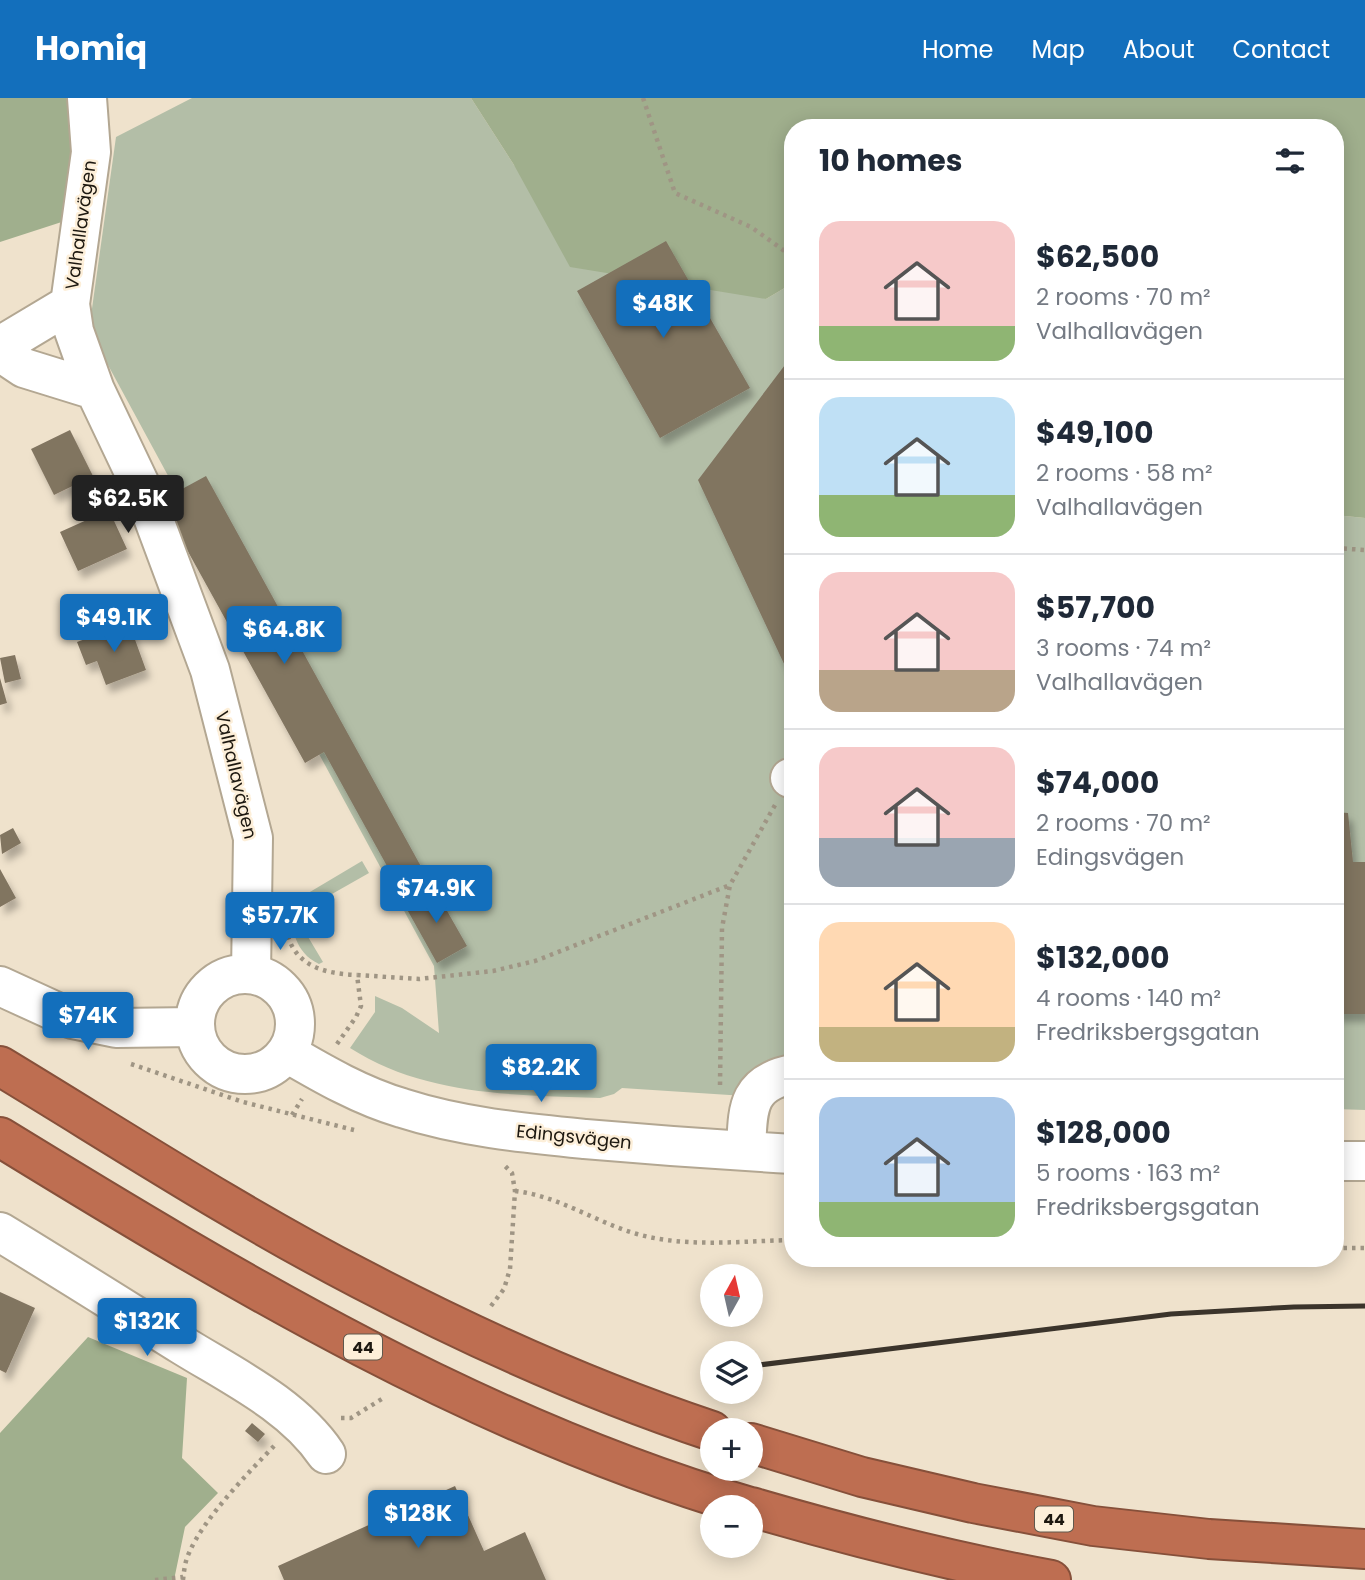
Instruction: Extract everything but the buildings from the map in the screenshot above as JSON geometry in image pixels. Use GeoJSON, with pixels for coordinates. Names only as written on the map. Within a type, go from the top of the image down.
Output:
{"type":"FeatureCollection","features":[{"type":"Feature","properties":{"kind":"highway"},"geometry":{"type":"LineString","coordinates":[[0,1066],[228,1204],[361,1279],[500,1347],[653,1411],[700,1426]]}},
{"type":"Feature","properties":{"kind":"highway","name":"44"},"geometry":{"type":"LineString","coordinates":[[0,1137],[196,1256],[328,1330],[457,1394],[619,1464],[713,1495]]}},
{"type":"Feature","properties":{"kind":"highway","name":"44"},"geometry":{"type":"LineString","coordinates":[[763,1447],[862,1477],[973,1503],[1093,1526],[1209,1539],[1365,1549]]}},
{"type":"Feature","properties":{"kind":"highway","name":"44"},"geometry":{"type":"LineString","coordinates":[[763,1511],[945,1559],[1051,1580]]}},
{"type":"Feature","properties":{"kind":"street","name":"Valhallavägen"},"geometry":{"type":"LineString","coordinates":[[87,98],[91,152],[70,304],[74,331],[95,390],[144,493],[210,670],[253,838],[251,974]]}},
{"type":"Feature","properties":{"kind":"street"},"geometry":{"type":"LineString","coordinates":[[0,346],[70,304]]}},
{"type":"Feature","properties":{"kind":"street"},"geometry":{"type":"LineString","coordinates":[[0,352],[24,368],[95,390]]}},
{"type":"Feature","properties":{"kind":"street"},"geometry":{"type":"LineString","coordinates":[[251,974],[276,984],[286,993],[294,1007],[295,1030],[287,1052],[274,1065],[258,1073],[232,1072],[209,1059],[199,1044],[195,1027],[197,1009],[211,987],[226,977],[251,974]]}},
{"type":"Feature","properties":{"kind":"street"},"geometry":{"type":"LineString","coordinates":[[0,986],[72,1019],[117,1028],[195,1027]]}},
{"type":"Feature","properties":{"kind":"street","name":"Edingsvägen"},"geometry":{"type":"LineString","coordinates":[[287,1052],[379,1100],[422,1114],[517,1132],[784,1154]]}},
{"type":"Feature","properties":{"kind":"street"},"geometry":{"type":"LineString","coordinates":[[746,1152],[748,1110],[753,1096],[763,1085],[784,1076]]}},
{"type":"Feature","properties":{"kind":"street"},"geometry":{"type":"LineString","coordinates":[[1344,1161],[1365,1161]]}},
{"type":"Feature","properties":{"kind":"street"},"geometry":{"type":"LineString","coordinates":[[0,1231],[257,1391],[300,1424],[317,1440],[326,1454]]}},
{"type":"Feature","properties":{"kind":"path"},"geometry":{"type":"LineString","coordinates":[[643,98],[675,193],[751,228],[784,251]]}},
{"type":"Feature","properties":{"kind":"path"},"geometry":{"type":"LineString","coordinates":[[1344,549],[1365,550]]}},
{"type":"Feature","properties":{"kind":"path"},"geometry":{"type":"LineString","coordinates":[[720,1090],[722,928],[730,885],[784,790]]}},
{"type":"Feature","properties":{"kind":"path"},"geometry":{"type":"LineString","coordinates":[[287,927],[289,940],[297,954],[321,971],[337,975],[419,979],[493,971],[535,961],[730,885]]}},
{"type":"Feature","properties":{"kind":"path"},"geometry":{"type":"LineString","coordinates":[[336,1045],[361,1006],[357,975]]}},
{"type":"Feature","properties":{"kind":"path"},"geometry":{"type":"LineString","coordinates":[[129,1064],[243,1102],[355,1130]]}},
{"type":"Feature","properties":{"kind":"path"},"geometry":{"type":"LineString","coordinates":[[488,1309],[503,1289],[510,1269],[515,1191],[512,1173],[506,1166],[495,1161]]}},
{"type":"Feature","properties":{"kind":"path"},"geometry":{"type":"LineString","coordinates":[[515,1191],[535,1193],[637,1234],[684,1241],[784,1240]]}},
{"type":"Feature","properties":{"kind":"path"},"geometry":{"type":"LineString","coordinates":[[1344,1248],[1365,1248]]}},
{"type":"Feature","properties":{"kind":"path"},"geometry":{"type":"LineString","coordinates":[[155,1580],[183,1579],[187,1556],[212,1516],[274,1446],[300,1424],[312,1418],[351,1418],[389,1394]]}},
{"type":"Feature","properties":{"kind":"green space"},"geometry":{"type":"Polygon","coordinates":[[[0,98],[77,98],[74,218],[0,242],[0,98]]]}},
{"type":"Feature","properties":{"kind":"green space"},"geometry":{"type":"Polygon","coordinates":[[[192,98],[471,98],[514,165],[766,299],[784,288],[784,1098],[622,1088],[614,1094],[600,1098],[503,1094],[409,1076],[350,1048],[375,1012],[375,996],[402,1008],[439,1033],[434,966],[89,330],[116,137],[192,98]]]}},
{"type":"Feature","properties":{"kind":"green space"},"geometry":{"type":"Polygon","coordinates":[[[471,98],[1365,98],[1365,518],[1344,516],[1344,119],[784,119],[784,288],[766,299],[570,267],[514,165],[471,98]]]}},
{"type":"Feature","properties":{"kind":"green space"},"geometry":{"type":"Polygon","coordinates":[[[1344,516],[1365,518],[1365,1110],[1344,1109],[1344,516]]]}},
{"type":"Feature","properties":{"kind":"green space"},"geometry":{"type":"Polygon","coordinates":[[[362,861],[369,873],[295,915],[323,962],[319,964],[304,953],[296,939],[288,905],[362,861]]]}},
{"type":"Feature","properties":{"kind":"green space"},"geometry":{"type":"Polygon","coordinates":[[[88,1337],[187,1378],[182,1458],[218,1493],[185,1527],[174,1580],[0,1580],[0,1433],[88,1337]]]}},
{"type":"Feature","properties":{"kind":"railway"},"geometry":{"type":"LineString","coordinates":[[763,1365],[1171,1314],[1365,1306]]}}]}
